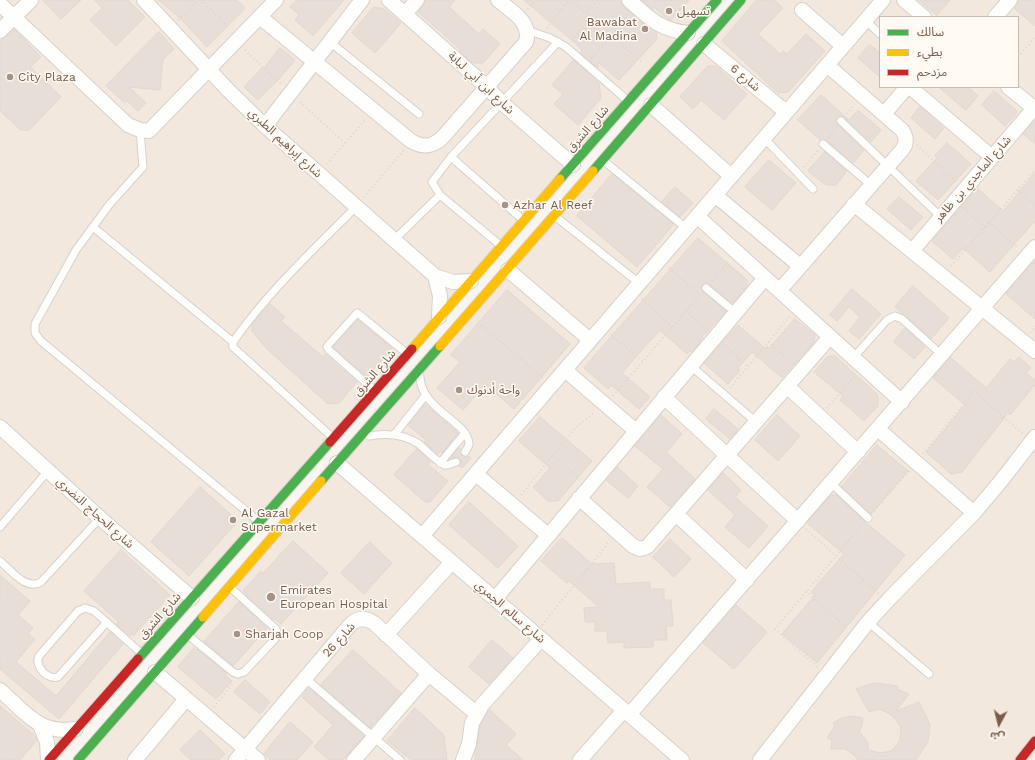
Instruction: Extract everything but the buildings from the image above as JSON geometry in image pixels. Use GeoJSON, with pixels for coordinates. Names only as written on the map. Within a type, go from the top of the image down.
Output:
{"type":"FeatureCollection","features":[{"type":"Feature","properties":{"kind":"main road","name":"شارع الشرق"},"geometry":{"type":"LineString","coordinates":[[48,760],[334,438],[717,0]]}},
{"type":"Feature","properties":{"kind":"main road"},"geometry":{"type":"LineString","coordinates":[[78,760],[337,463],[469,315],[741,0]]}},
{"type":"Feature","properties":{"kind":"main road"},"geometry":{"type":"LineString","coordinates":[[1020,760],[1035,741]]}},
{"type":"Feature","properties":{"kind":"street"},"geometry":{"type":"LineString","coordinates":[[0,31],[31,0]]}},
{"type":"Feature","properties":{"kind":"street","name":"شارع إبراهيم الطبري"},"geometry":{"type":"LineString","coordinates":[[144,0],[265,126],[435,276],[453,282],[471,280]]}},
{"type":"Feature","properties":{"kind":"street"},"geometry":{"type":"LineString","coordinates":[[0,4],[15,16],[128,125],[140,130],[149,131],[276,0]]}},
{"type":"Feature","properties":{"kind":"street"},"geometry":{"type":"LineString","coordinates":[[265,126],[362,0]]}},
{"type":"Feature","properties":{"kind":"street","name":"شارع ابن أبي لبابة"},"geometry":{"type":"LineString","coordinates":[[389,0],[487,87],[502,103],[573,165]]}},
{"type":"Feature","properties":{"kind":"street"},"geometry":{"type":"LineString","coordinates":[[405,14],[417,0]]}},
{"type":"Feature","properties":{"kind":"street"},"geometry":{"type":"LineString","coordinates":[[260,17],[411,141],[417,145],[424,146],[437,143],[526,42],[528,36],[525,24],[498,0]]}},
{"type":"Feature","properties":{"kind":"street"},"geometry":{"type":"LineString","coordinates":[[422,536],[883,0]]}},
{"type":"Feature","properties":{"kind":"street"},"geometry":{"type":"LineString","coordinates":[[904,0],[923,16]]}},
{"type":"Feature","properties":{"kind":"street"},"geometry":{"type":"LineString","coordinates":[[996,16],[1010,0]]}},
{"type":"Feature","properties":{"kind":"street"},"geometry":{"type":"LineString","coordinates":[[632,3],[657,24],[677,32],[688,33]]}},
{"type":"Feature","properties":{"kind":"street"},"geometry":{"type":"LineString","coordinates":[[802,10],[843,46]]}},
{"type":"Feature","properties":{"kind":"street","name":"شارع 6"},"geometry":{"type":"LineString","coordinates":[[704,44],[786,112]]}},
{"type":"Feature","properties":{"kind":"street"},"geometry":{"type":"LineString","coordinates":[[779,291],[904,147],[906,138],[905,134],[884,114],[827,65]]}},
{"type":"Feature","properties":{"kind":"street"},"geometry":{"type":"LineString","coordinates":[[884,114],[908,88]]}},
{"type":"Feature","properties":{"kind":"street"},"geometry":{"type":"LineString","coordinates":[[910,88],[992,157]]}},
{"type":"Feature","properties":{"kind":"street"},"geometry":{"type":"LineString","coordinates":[[1009,88],[1034,107]]}},
{"type":"Feature","properties":{"kind":"street"},"geometry":{"type":"LineString","coordinates":[[651,105],[731,176]]}},
{"type":"Feature","properties":{"kind":"street","name":"شارع الماجدي بن ظاهر"},"geometry":{"type":"LineString","coordinates":[[912,251],[1034,107]]}},
{"type":"Feature","properties":{"kind":"street"},"geometry":{"type":"LineString","coordinates":[[715,195],[800,266]]}},
{"type":"Feature","properties":{"kind":"street"},"geometry":{"type":"LineString","coordinates":[[854,204],[1035,351]]}},
{"type":"Feature","properties":{"kind":"street"},"geometry":{"type":"LineString","coordinates":[[697,216],[902,402]]}},
{"type":"Feature","properties":{"kind":"street"},"geometry":{"type":"LineString","coordinates":[[580,760],[747,580],[1031,252]]}},
{"type":"Feature","properties":{"kind":"street"},"geometry":{"type":"LineString","coordinates":[[508,270],[590,340]]}},
{"type":"Feature","properties":{"kind":"street"},"geometry":{"type":"LineString","coordinates":[[435,276],[440,296],[439,317]]}},
{"type":"Feature","properties":{"kind":"street"},"geometry":{"type":"LineString","coordinates":[[495,599],[765,278]]}},
{"type":"Feature","properties":{"kind":"street"},"geometry":{"type":"LineString","coordinates":[[584,493],[617,532],[636,548],[643,548],[650,544],[830,337]]}},
{"type":"Feature","properties":{"kind":"street"},"geometry":{"type":"LineString","coordinates":[[565,370],[636,431]]}},
{"type":"Feature","properties":{"kind":"street"},"geometry":{"type":"LineString","coordinates":[[787,386],[858,452]]}},
{"type":"Feature","properties":{"kind":"street"},"geometry":{"type":"LineString","coordinates":[[664,397],[798,521]]}},
{"type":"Feature","properties":{"kind":"street","name":"شارع الحجاج النضري"},"geometry":{"type":"LineString","coordinates":[[0,428],[192,598]]}},
{"type":"Feature","properties":{"kind":"street"},"geometry":{"type":"LineString","coordinates":[[878,429],[974,513]]}},
{"type":"Feature","properties":{"kind":"street"},"geometry":{"type":"LineString","coordinates":[[760,760],[868,622],[974,513],[1033,439]]}},
{"type":"Feature","properties":{"kind":"street","name":"شارع سالم الجمري"},"geometry":{"type":"LineString","coordinates":[[337,463],[682,760]]}},
{"type":"Feature","properties":{"kind":"street"},"geometry":{"type":"LineString","coordinates":[[476,474],[548,535]]}},
{"type":"Feature","properties":{"kind":"street"},"geometry":{"type":"LineString","coordinates":[[676,514],[747,580]]}},
{"type":"Feature","properties":{"kind":"street"},"geometry":{"type":"LineString","coordinates":[[386,635],[452,562]]}},
{"type":"Feature","properties":{"kind":"street","name":"شارع 26"},"geometry":{"type":"LineString","coordinates":[[236,760],[305,678],[358,619],[369,620],[476,714]]}},
{"type":"Feature","properties":{"kind":"street"},"geometry":{"type":"LineString","coordinates":[[463,760],[469,744],[472,723],[476,714],[538,636]]}},
{"type":"Feature","properties":{"kind":"street"},"geometry":{"type":"LineString","coordinates":[[154,672],[258,760]]}},
{"type":"Feature","properties":{"kind":"street"},"geometry":{"type":"LineString","coordinates":[[354,760],[429,674]]}},
{"type":"Feature","properties":{"kind":"street"},"geometry":{"type":"LineString","coordinates":[[0,690],[40,725],[57,730],[76,729]]}},
{"type":"Feature","properties":{"kind":"street"},"geometry":{"type":"LineString","coordinates":[[135,760],[186,699]]}},
{"type":"Feature","properties":{"kind":"street"},"geometry":{"type":"LineString","coordinates":[[40,725],[47,742],[48,760]]}},
{"type":"Feature","properties":{"kind":"lane"},"geometry":{"type":"LineString","coordinates":[[865,20],[879,33]]}},
{"type":"Feature","properties":{"kind":"lane"},"geometry":{"type":"LineString","coordinates":[[527,30],[542,35],[566,47],[628,102]]}},
{"type":"Feature","properties":{"kind":"lane"},"geometry":{"type":"LineString","coordinates":[[330,42],[420,114]]}},
{"type":"Feature","properties":{"kind":"lane"},"geometry":{"type":"LineString","coordinates":[[502,246],[440,195],[432,182],[451,157],[558,42]]}},
{"type":"Feature","properties":{"kind":"lane"},"geometry":{"type":"LineString","coordinates":[[841,121],[941,217]]}},
{"type":"Feature","properties":{"kind":"lane"},"geometry":{"type":"LineString","coordinates":[[140,130],[143,167],[109,205],[76,250],[35,324],[35,333],[41,341],[259,521]]}},
{"type":"Feature","properties":{"kind":"lane"},"geometry":{"type":"LineString","coordinates":[[764,138],[812,189]]}},
{"type":"Feature","properties":{"kind":"lane"},"geometry":{"type":"LineString","coordinates":[[823,144],[871,185]]}},
{"type":"Feature","properties":{"kind":"lane"},"geometry":{"type":"LineString","coordinates":[[451,157],[524,220]]}},
{"type":"Feature","properties":{"kind":"lane"},"geometry":{"type":"LineString","coordinates":[[604,160],[686,228]]}},
{"type":"Feature","properties":{"kind":"lane"},"geometry":{"type":"LineString","coordinates":[[394,240],[440,195]]}},
{"type":"Feature","properties":{"kind":"lane"},"geometry":{"type":"LineString","coordinates":[[334,438],[233,347],[233,342],[250,317],[274,289],[356,207]]}},
{"type":"Feature","properties":{"kind":"lane"},"geometry":{"type":"LineString","coordinates":[[554,216],[636,287]]}},
{"type":"Feature","properties":{"kind":"lane"},"geometry":{"type":"LineString","coordinates":[[93,227],[233,342]]}},
{"type":"Feature","properties":{"kind":"lane"},"geometry":{"type":"LineString","coordinates":[[706,288],[736,313]]}},
{"type":"Feature","properties":{"kind":"lane"},"geometry":{"type":"LineString","coordinates":[[375,390],[328,349],[328,344],[357,313],[407,354]]}},
{"type":"Feature","properties":{"kind":"lane"},"geometry":{"type":"LineString","coordinates":[[853,358],[887,320],[895,316],[902,319],[942,355]]}},
{"type":"Feature","properties":{"kind":"lane"},"geometry":{"type":"LineString","coordinates":[[690,366],[756,422]]}},
{"type":"Feature","properties":{"kind":"lane"},"geometry":{"type":"LineString","coordinates":[[420,371],[422,388],[425,396],[465,433],[470,441],[465,452]]}},
{"type":"Feature","properties":{"kind":"lane"},"geometry":{"type":"LineString","coordinates":[[394,435],[425,396]]}},
{"type":"Feature","properties":{"kind":"lane"},"geometry":{"type":"LineString","coordinates":[[440,463],[465,433]]}},
{"type":"Feature","properties":{"kind":"lane"},"geometry":{"type":"LineString","coordinates":[[359,438],[376,435],[394,435],[411,440],[440,463],[448,466],[456,462]]}},
{"type":"Feature","properties":{"kind":"lane"},"geometry":{"type":"LineString","coordinates":[[0,527],[48,471]]}},
{"type":"Feature","properties":{"kind":"lane"},"geometry":{"type":"LineString","coordinates":[[831,483],[868,518]]}},
{"type":"Feature","properties":{"kind":"lane"},"geometry":{"type":"LineString","coordinates":[[0,561],[26,583],[31,585],[38,584],[100,518]]}},
{"type":"Feature","properties":{"kind":"lane"},"geometry":{"type":"LineString","coordinates":[[187,634],[236,674],[241,674],[244,672],[275,639],[277,631],[274,627],[229,586]]}},
{"type":"Feature","properties":{"kind":"lane"},"geometry":{"type":"LineString","coordinates":[[107,622],[58,677],[50,677],[38,666],[37,659],[39,656],[81,610],[88,608],[107,622],[143,654]]}},
{"type":"Feature","properties":{"kind":"lane"},"geometry":{"type":"LineString","coordinates":[[868,622],[929,674]]}},
{"type":"Feature","properties":{"kind":"lane"},"geometry":{"type":"LineString","coordinates":[[305,678],[400,760]]}},
{"type":"Feature","properties":{"kind":"path"},"geometry":{"type":"LineString","coordinates":[[192,0],[195,3]]}},
{"type":"Feature","properties":{"kind":"path"},"geometry":{"type":"LineString","coordinates":[[170,28],[198,0]]}},
{"type":"Feature","properties":{"kind":"path"},"geometry":{"type":"LineString","coordinates":[[202,0],[239,39]]}},
{"type":"Feature","properties":{"kind":"path"},"geometry":{"type":"LineString","coordinates":[[542,35],[570,0],[654,72]]}},
{"type":"Feature","properties":{"kind":"path"},"geometry":{"type":"LineString","coordinates":[[586,13],[598,0]]}},
{"type":"Feature","properties":{"kind":"path"},"geometry":{"type":"LineString","coordinates":[[586,65],[611,35],[632,3]]}},
{"type":"Feature","properties":{"kind":"path"},"geometry":{"type":"LineString","coordinates":[[566,47],[592,18]]}},
{"type":"Feature","properties":{"kind":"path"},"geometry":{"type":"LineString","coordinates":[[1019,56],[1035,37]]}},
{"type":"Feature","properties":{"kind":"path"},"geometry":{"type":"LineString","coordinates":[[798,174],[862,96]]}},
{"type":"Feature","properties":{"kind":"path"},"geometry":{"type":"LineString","coordinates":[[318,174],[373,110]]}},
{"type":"Feature","properties":{"kind":"path"},"geometry":{"type":"LineString","coordinates":[[905,134],[960,195],[985,228]]}},
{"type":"Feature","properties":{"kind":"path"},"geometry":{"type":"LineString","coordinates":[[356,207],[411,141]]}},
{"type":"Feature","properties":{"kind":"path"},"geometry":{"type":"LineString","coordinates":[[942,276],[1035,170]]}},
{"type":"Feature","properties":{"kind":"path"},"geometry":{"type":"LineString","coordinates":[[1018,190],[1035,205]]}},
{"type":"Feature","properties":{"kind":"path"},"geometry":{"type":"LineString","coordinates":[[990,222],[1031,252]]}},
{"type":"Feature","properties":{"kind":"path"},"geometry":{"type":"LineString","coordinates":[[512,505],[575,428],[605,405],[736,252]]}},
{"type":"Feature","properties":{"kind":"path"},"geometry":{"type":"LineString","coordinates":[[660,259],[700,295]]}},
{"type":"Feature","properties":{"kind":"path"},"geometry":{"type":"LineString","coordinates":[[636,287],[672,327]]}},
{"type":"Feature","properties":{"kind":"path"},"geometry":{"type":"LineString","coordinates":[[724,395],[797,307]]}},
{"type":"Feature","properties":{"kind":"path"},"geometry":{"type":"LineString","coordinates":[[469,315],[552,385]]}},
{"type":"Feature","properties":{"kind":"path"},"geometry":{"type":"LineString","coordinates":[[602,327],[642,361]]}},
{"type":"Feature","properties":{"kind":"path"},"geometry":{"type":"LineString","coordinates":[[768,342],[800,371]]}},
{"type":"Feature","properties":{"kind":"path"},"geometry":{"type":"LineString","coordinates":[[819,416],[863,367]]}},
{"type":"Feature","properties":{"kind":"path"},"geometry":{"type":"LineString","coordinates":[[827,675],[775,629],[974,391],[1033,439]]}},
{"type":"Feature","properties":{"kind":"path"},"geometry":{"type":"LineString","coordinates":[[553,455],[584,493]]}},
{"type":"Feature","properties":{"kind":"path"},"geometry":{"type":"LineString","coordinates":[[798,521],[887,601]]}},
{"type":"Feature","properties":{"kind":"path"},"geometry":{"type":"LineString","coordinates":[[538,636],[617,532]]}},
{"type":"Feature","properties":{"kind":"path"},"geometry":{"type":"LineString","coordinates":[[806,591],[857,637]]}},
{"type":"Feature","properties":{"kind":"path"},"geometry":{"type":"LineString","coordinates":[[206,716],[241,674]]}},
{"type":"Feature","properties":{"kind":"shaded area"},"geometry":{"type":"Polygon","coordinates":[[[0,0],[717,0],[58,760],[0,760],[0,0]]]}},
{"type":"Feature","properties":{"kind":"shaded area"},"geometry":{"type":"Polygon","coordinates":[[[741,0],[1035,0],[1035,756],[1032,760],[78,760],[741,0]]]}},
{"type":"Feature","properties":{"kind":"traffic: fast"},"geometry":{"type":"LineString","coordinates":[[560,179],[717,0]]}},
{"type":"Feature","properties":{"kind":"traffic: fast"},"geometry":{"type":"LineString","coordinates":[[593,171],[741,0]]}},
{"type":"Feature","properties":{"kind":"traffic: fast"},"geometry":{"type":"LineString","coordinates":[[321,481],[440,346]]}},
{"type":"Feature","properties":{"kind":"traffic: fast"},"geometry":{"type":"LineString","coordinates":[[138,659],[330,442]]}},
{"type":"Feature","properties":{"kind":"traffic: fast"},"geometry":{"type":"LineString","coordinates":[[78,760],[203,617]]}},
{"type":"Feature","properties":{"kind":"traffic: slow"},"geometry":{"type":"LineString","coordinates":[[440,346],[593,171]]}},
{"type":"Feature","properties":{"kind":"traffic: slow"},"geometry":{"type":"LineString","coordinates":[[412,349],[560,179]]}},
{"type":"Feature","properties":{"kind":"traffic: slow"},"geometry":{"type":"LineString","coordinates":[[203,617],[321,481]]}},
{"type":"Feature","properties":{"kind":"traffic: jam"},"geometry":{"type":"LineString","coordinates":[[330,442],[412,349]]}},
{"type":"Feature","properties":{"kind":"traffic: jam"},"geometry":{"type":"LineString","coordinates":[[49,760],[138,659]]}},
{"type":"Feature","properties":{"kind":"traffic: jam"},"geometry":{"type":"LineString","coordinates":[[1020,760],[1035,741]]}},
{"type":"Feature","properties":{"kind":"place","name":"تسهيل"},"geometry":{"type":"Point","coordinates":[669,11]}},
{"type":"Feature","properties":{"kind":"place","name":"Bawabat Al Madina"},"geometry":{"type":"Point","coordinates":[645,29]}},
{"type":"Feature","properties":{"kind":"place","name":"City Plaza"},"geometry":{"type":"Point","coordinates":[10,77]}},
{"type":"Feature","properties":{"kind":"place","name":"Azhar Al Reef"},"geometry":{"type":"Point","coordinates":[505,205]}},
{"type":"Feature","properties":{"kind":"place","name":"واحة أدنوك"},"geometry":{"type":"Point","coordinates":[459,390]}},
{"type":"Feature","properties":{"kind":"place","name":"Al Gazal Supermarket"},"geometry":{"type":"Point","coordinates":[233,520]}},
{"type":"Feature","properties":{"kind":"place","name":"Emirates European Hospital"},"geometry":{"type":"Point","coordinates":[271,597]}},
{"type":"Feature","properties":{"kind":"place","name":"Sharjah Coop"},"geometry":{"type":"Point","coordinates":[237,634]}}]}
